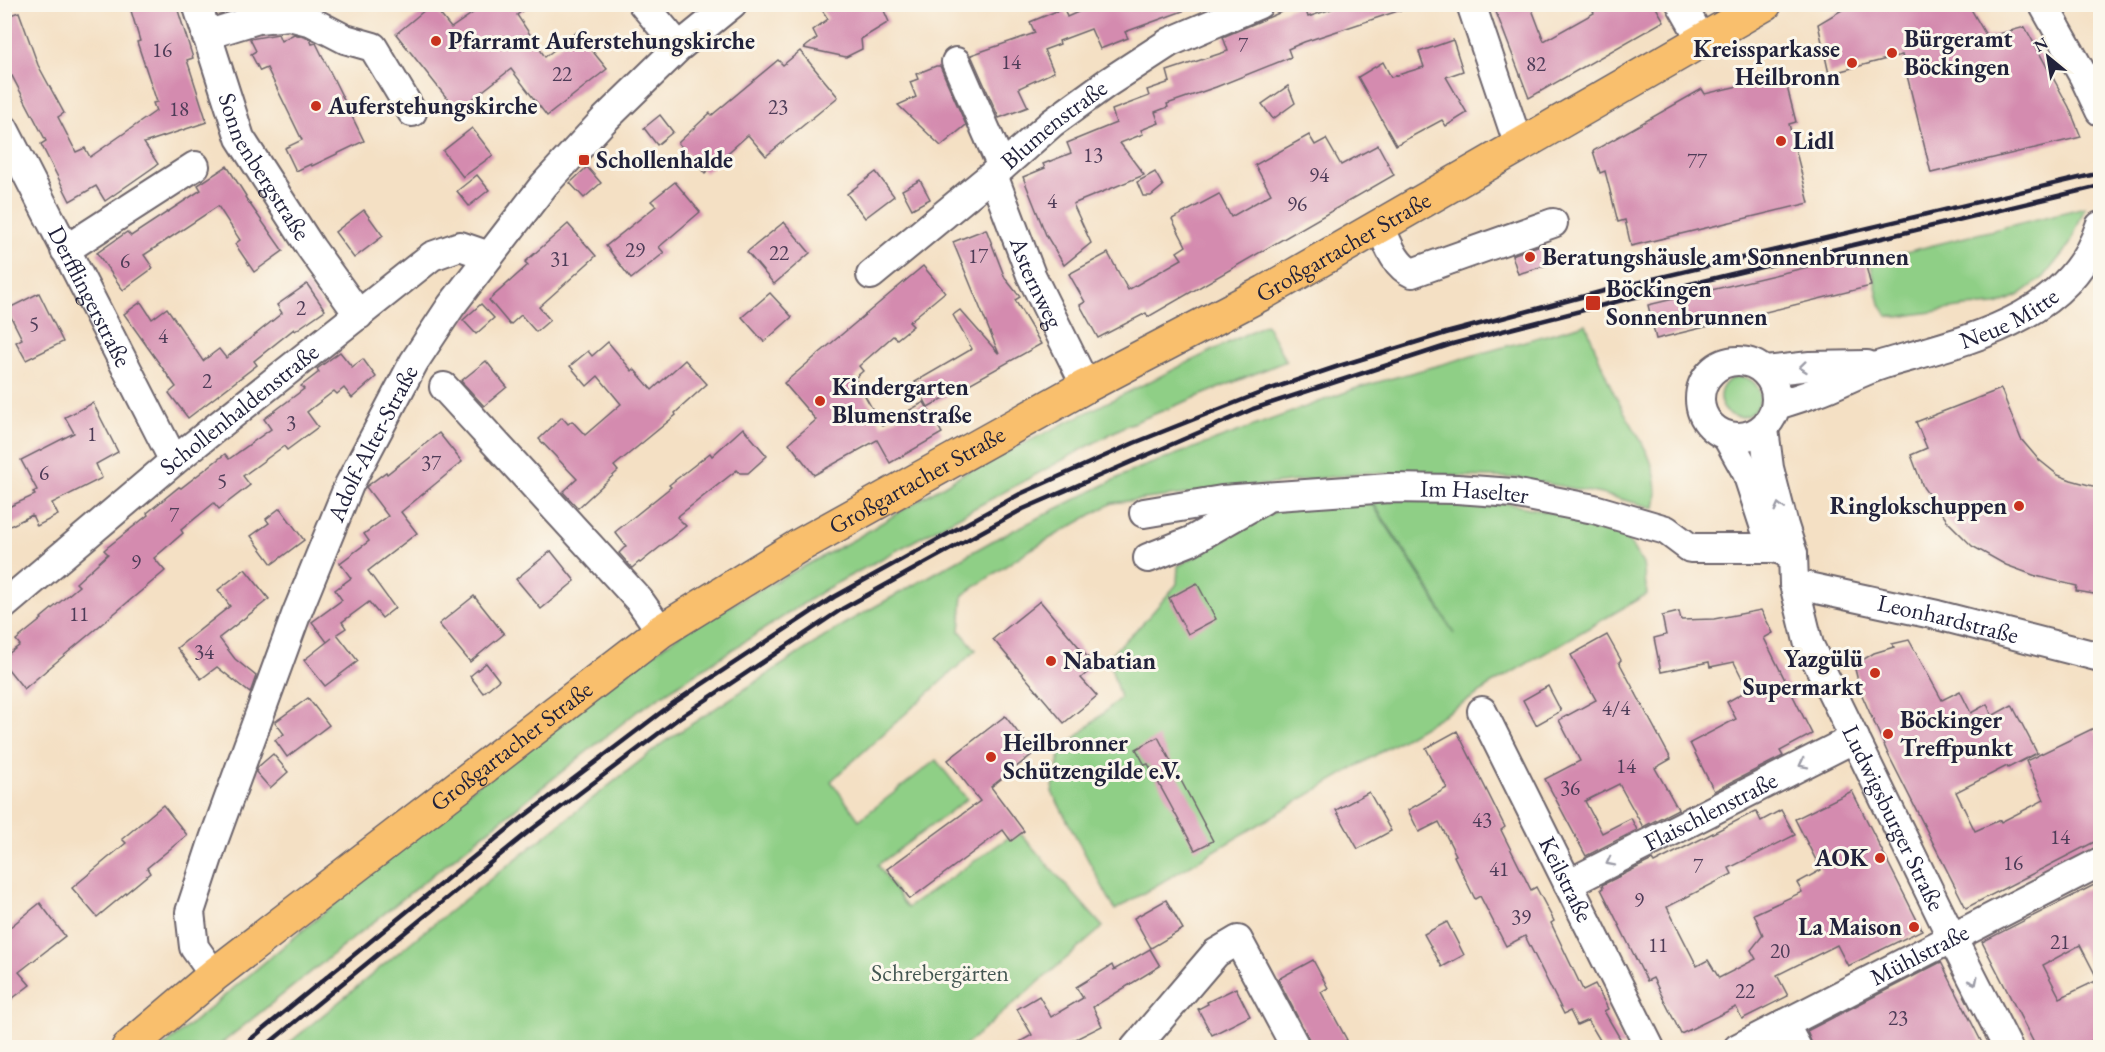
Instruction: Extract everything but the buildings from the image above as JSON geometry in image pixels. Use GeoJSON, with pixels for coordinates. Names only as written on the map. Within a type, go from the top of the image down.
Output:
{"type":"FeatureCollection","features":[{"type":"Feature","properties":{"kind":"main road","name":"Großgartacher Straße"},"geometry":{"type":"LineString","coordinates":[[128,1047],[214,975],[661,631],[797,547],[1086,386],[1265,292],[1765,4]]}},
{"type":"Feature","properties":{"kind":"street","name":"Sonnenbergstraße"},"geometry":{"type":"LineString","coordinates":[[197,4],[240,138],[310,249],[359,315]]}},
{"type":"Feature","properties":{"kind":"street"},"geometry":{"type":"LineString","coordinates":[[642,4],[679,47]]}},
{"type":"Feature","properties":{"kind":"street","name":"Adolf-Alter-Straße"},"geometry":{"type":"LineString","coordinates":[[214,975],[194,947],[190,912],[214,839],[296,615],[349,485],[381,424],[420,353],[451,306],[544,185],[603,121],[679,47],[732,4]]}},
{"type":"Feature","properties":{"kind":"street","name":"Blumenstraße"},"geometry":{"type":"LineString","coordinates":[[870,275],[1052,123],[1107,83],[1170,42],[1259,4]]}},
{"type":"Feature","properties":{"kind":"street"},"geometry":{"type":"LineString","coordinates":[[1471,4],[1520,146]]}},
{"type":"Feature","properties":{"kind":"street"},"geometry":{"type":"LineString","coordinates":[[1681,4],[1702,41]]}},
{"type":"Feature","properties":{"kind":"street"},"geometry":{"type":"LineString","coordinates":[[2043,4],[2084,77],[2100,111]]}},
{"type":"Feature","properties":{"kind":"street"},"geometry":{"type":"LineString","coordinates":[[206,35],[258,19],[290,16],[312,22],[345,39],[373,47],[412,112]]}},
{"type":"Feature","properties":{"kind":"street","name":"Asternweg"},"geometry":{"type":"LineString","coordinates":[[956,62],[997,171],[1031,275],[1086,386]]}},
{"type":"Feature","properties":{"kind":"street","name":"Derfflingerstraße"},"geometry":{"type":"LineString","coordinates":[[4,129],[174,462]]}},
{"type":"Feature","properties":{"kind":"street"},"geometry":{"type":"LineString","coordinates":[[65,250],[195,166]]}},
{"type":"Feature","properties":{"kind":"street"},"geometry":{"type":"LineString","coordinates":[[1380,226],[1394,257],[1403,269],[1412,273],[1553,223]]}},
{"type":"Feature","properties":{"kind":"street","name":"Neue Mitte"},"geometry":{"type":"LineString","coordinates":[[1881,365],[1810,366],[1766,371],[1748,361],[1728,361],[1711,371],[1701,388],[1700,409],[1710,426],[1727,436],[1746,438],[1770,417],[1815,393],[1881,365],[1956,345],[2013,321],[2064,288],[2080,265],[2100,226]]}},
{"type":"Feature","properties":{"kind":"street","name":"Schollenhaldenstraße"},"geometry":{"type":"LineString","coordinates":[[4,605],[174,462],[432,256],[460,246],[489,256]]}},
{"type":"Feature","properties":{"kind":"street"},"geometry":{"type":"LineString","coordinates":[[1766,371],[1776,386],[1770,417]]}},
{"type":"Feature","properties":{"kind":"street"},"geometry":{"type":"LineString","coordinates":[[444,387],[639,600],[661,631]]}},
{"type":"Feature","properties":{"kind":"street","name":"Ludwigsburger Straße"},"geometry":{"type":"LineString","coordinates":[[1770,417],[1769,468],[1784,526],[1784,551],[1809,645],[1952,938],[2008,1047]]}},
{"type":"Feature","properties":{"kind":"street","name":"Ludwigsburger Straße"},"geometry":{"type":"LineString","coordinates":[[1727,436],[1747,473],[1764,525],[1784,551]]}},
{"type":"Feature","properties":{"kind":"street","name":"Im Haselter"},"geometry":{"type":"LineString","coordinates":[[1144,513],[1222,500],[1389,488],[1513,492],[1594,509],[1666,530],[1690,548],[1784,551]]}},
{"type":"Feature","properties":{"kind":"street"},"geometry":{"type":"LineString","coordinates":[[1148,558],[1191,541],[1269,496]]}},
{"type":"Feature","properties":{"kind":"street","name":"Leonhardstraße"},"geometry":{"type":"LineString","coordinates":[[1794,584],[1937,615],[2100,657]]}},
{"type":"Feature","properties":{"kind":"street","name":"Keilstraße"},"geometry":{"type":"LineString","coordinates":[[1482,711],[1650,1047]]}},
{"type":"Feature","properties":{"kind":"street","name":"Flaischlenstraße"},"geometry":{"type":"LineString","coordinates":[[1568,884],[1855,738]]}},
{"type":"Feature","properties":{"kind":"street","name":"Mühlstraße"},"geometry":{"type":"LineString","coordinates":[[1738,1047],[1790,1036],[1952,938],[2100,862]]}},
{"type":"Feature","properties":{"kind":"street"},"geometry":{"type":"LineString","coordinates":[[1135,1047],[1216,953],[1238,940],[1296,1047]]}},
{"type":"Feature","properties":{"kind":"green space"},"geometry":{"type":"Polygon","coordinates":[[[2085,207],[2070,244],[2044,277],[2019,295],[1997,305],[1965,307],[1898,317],[1887,316],[1880,304],[1870,261],[2085,207]]]}},
{"type":"Feature","properties":{"kind":"green space"},"geometry":{"type":"Polygon","coordinates":[[[1266,324],[1286,361],[1125,426],[826,589],[639,710],[217,1047],[162,1048],[527,743],[692,626],[855,539],[964,473],[1266,324]]]}},
{"type":"Feature","properties":{"kind":"green space","name":"Schrebergärten"},"geometry":{"type":"Polygon","coordinates":[[[1586,324],[1610,385],[1651,462],[1657,492],[1655,508],[1601,494],[1518,478],[1366,473],[1112,503],[1028,551],[963,595],[960,631],[976,650],[831,781],[859,820],[936,760],[967,799],[878,865],[907,908],[1018,831],[1103,927],[963,1047],[283,1048],[421,934],[664,742],[844,624],[994,540],[1134,470],[1357,388],[1586,324]]]}},
{"type":"Feature","properties":{"kind":"green space"},"geometry":{"type":"Polygon","coordinates":[[[1740,377],[1754,383],[1760,397],[1754,411],[1740,417],[1726,411],[1720,397],[1726,383],[1740,377]]]}},
{"type":"Feature","properties":{"kind":"green space"},"geometry":{"type":"Polygon","coordinates":[[[1365,493],[1423,581],[1454,634],[1425,582],[1371,497],[1490,500],[1610,524],[1614,532],[1621,529],[1643,564],[1647,594],[1485,688],[1115,910],[1052,792],[1061,751],[1120,698],[1108,657],[1144,622],[1177,584],[1178,566],[1281,508],[1365,493]]]}},
{"type":"Feature","properties":{"kind":"railway"},"geometry":{"type":"LineString","coordinates":[[240,1048],[514,824],[672,704],[834,597],[1020,494],[1134,443],[1265,391],[1446,333],[1615,288],[2100,173]]}},
{"type":"Feature","properties":{"kind":"railway"},"geometry":{"type":"LineString","coordinates":[[263,1048],[527,833],[679,718],[842,609],[1023,509],[1253,409],[1452,344],[1619,301],[2100,186]]}},
{"type":"Feature","properties":{"kind":"place","name":"Pfarramt Auferstehungskirche"},"geometry":{"type":"Point","coordinates":[436,41]}},
{"type":"Feature","properties":{"kind":"place","name":"Bürgeramt Böckingen"},"geometry":{"type":"Point","coordinates":[1892,53]}},
{"type":"Feature","properties":{"kind":"place","name":"Kreissparkasse Heilbronn"},"geometry":{"type":"Point","coordinates":[1852,63]}},
{"type":"Feature","properties":{"kind":"place","name":"Auferstehungskirche"},"geometry":{"type":"Point","coordinates":[316,106]}},
{"type":"Feature","properties":{"kind":"place","name":"Lidl"},"geometry":{"type":"Point","coordinates":[1781,141]}},
{"type":"Feature","properties":{"kind":"place","name":"Schollenhalde"},"geometry":{"type":"Point","coordinates":[584,160]}},
{"type":"Feature","properties":{"kind":"place","name":"Beratungshäusle am Sonnenbrunnen"},"geometry":{"type":"Point","coordinates":[1530,257]}},
{"type":"Feature","properties":{"kind":"place","name":"Böckingen Sonnenbrunnen"},"geometry":{"type":"Point","coordinates":[1593,303]}},
{"type":"Feature","properties":{"kind":"place","name":"Kindergarten Blumenstraße"},"geometry":{"type":"Point","coordinates":[820,401]}},
{"type":"Feature","properties":{"kind":"place","name":"Ringlokschuppen"},"geometry":{"type":"Point","coordinates":[2019,506]}},
{"type":"Feature","properties":{"kind":"place","name":"Nabatian"},"geometry":{"type":"Point","coordinates":[1051,661]}},
{"type":"Feature","properties":{"kind":"place","name":"Yazgülü Supermarkt"},"geometry":{"type":"Point","coordinates":[1875,673]}},
{"type":"Feature","properties":{"kind":"place","name":"Böckinger Treffpunkt"},"geometry":{"type":"Point","coordinates":[1888,734]}},
{"type":"Feature","properties":{"kind":"place","name":"Heilbronner Schützengilde e.V."},"geometry":{"type":"Point","coordinates":[991,757]}},
{"type":"Feature","properties":{"kind":"place","name":"AOK"},"geometry":{"type":"Point","coordinates":[1880,858]}},
{"type":"Feature","properties":{"kind":"place","name":"La Maison"},"geometry":{"type":"Point","coordinates":[1914,927]}}]}
